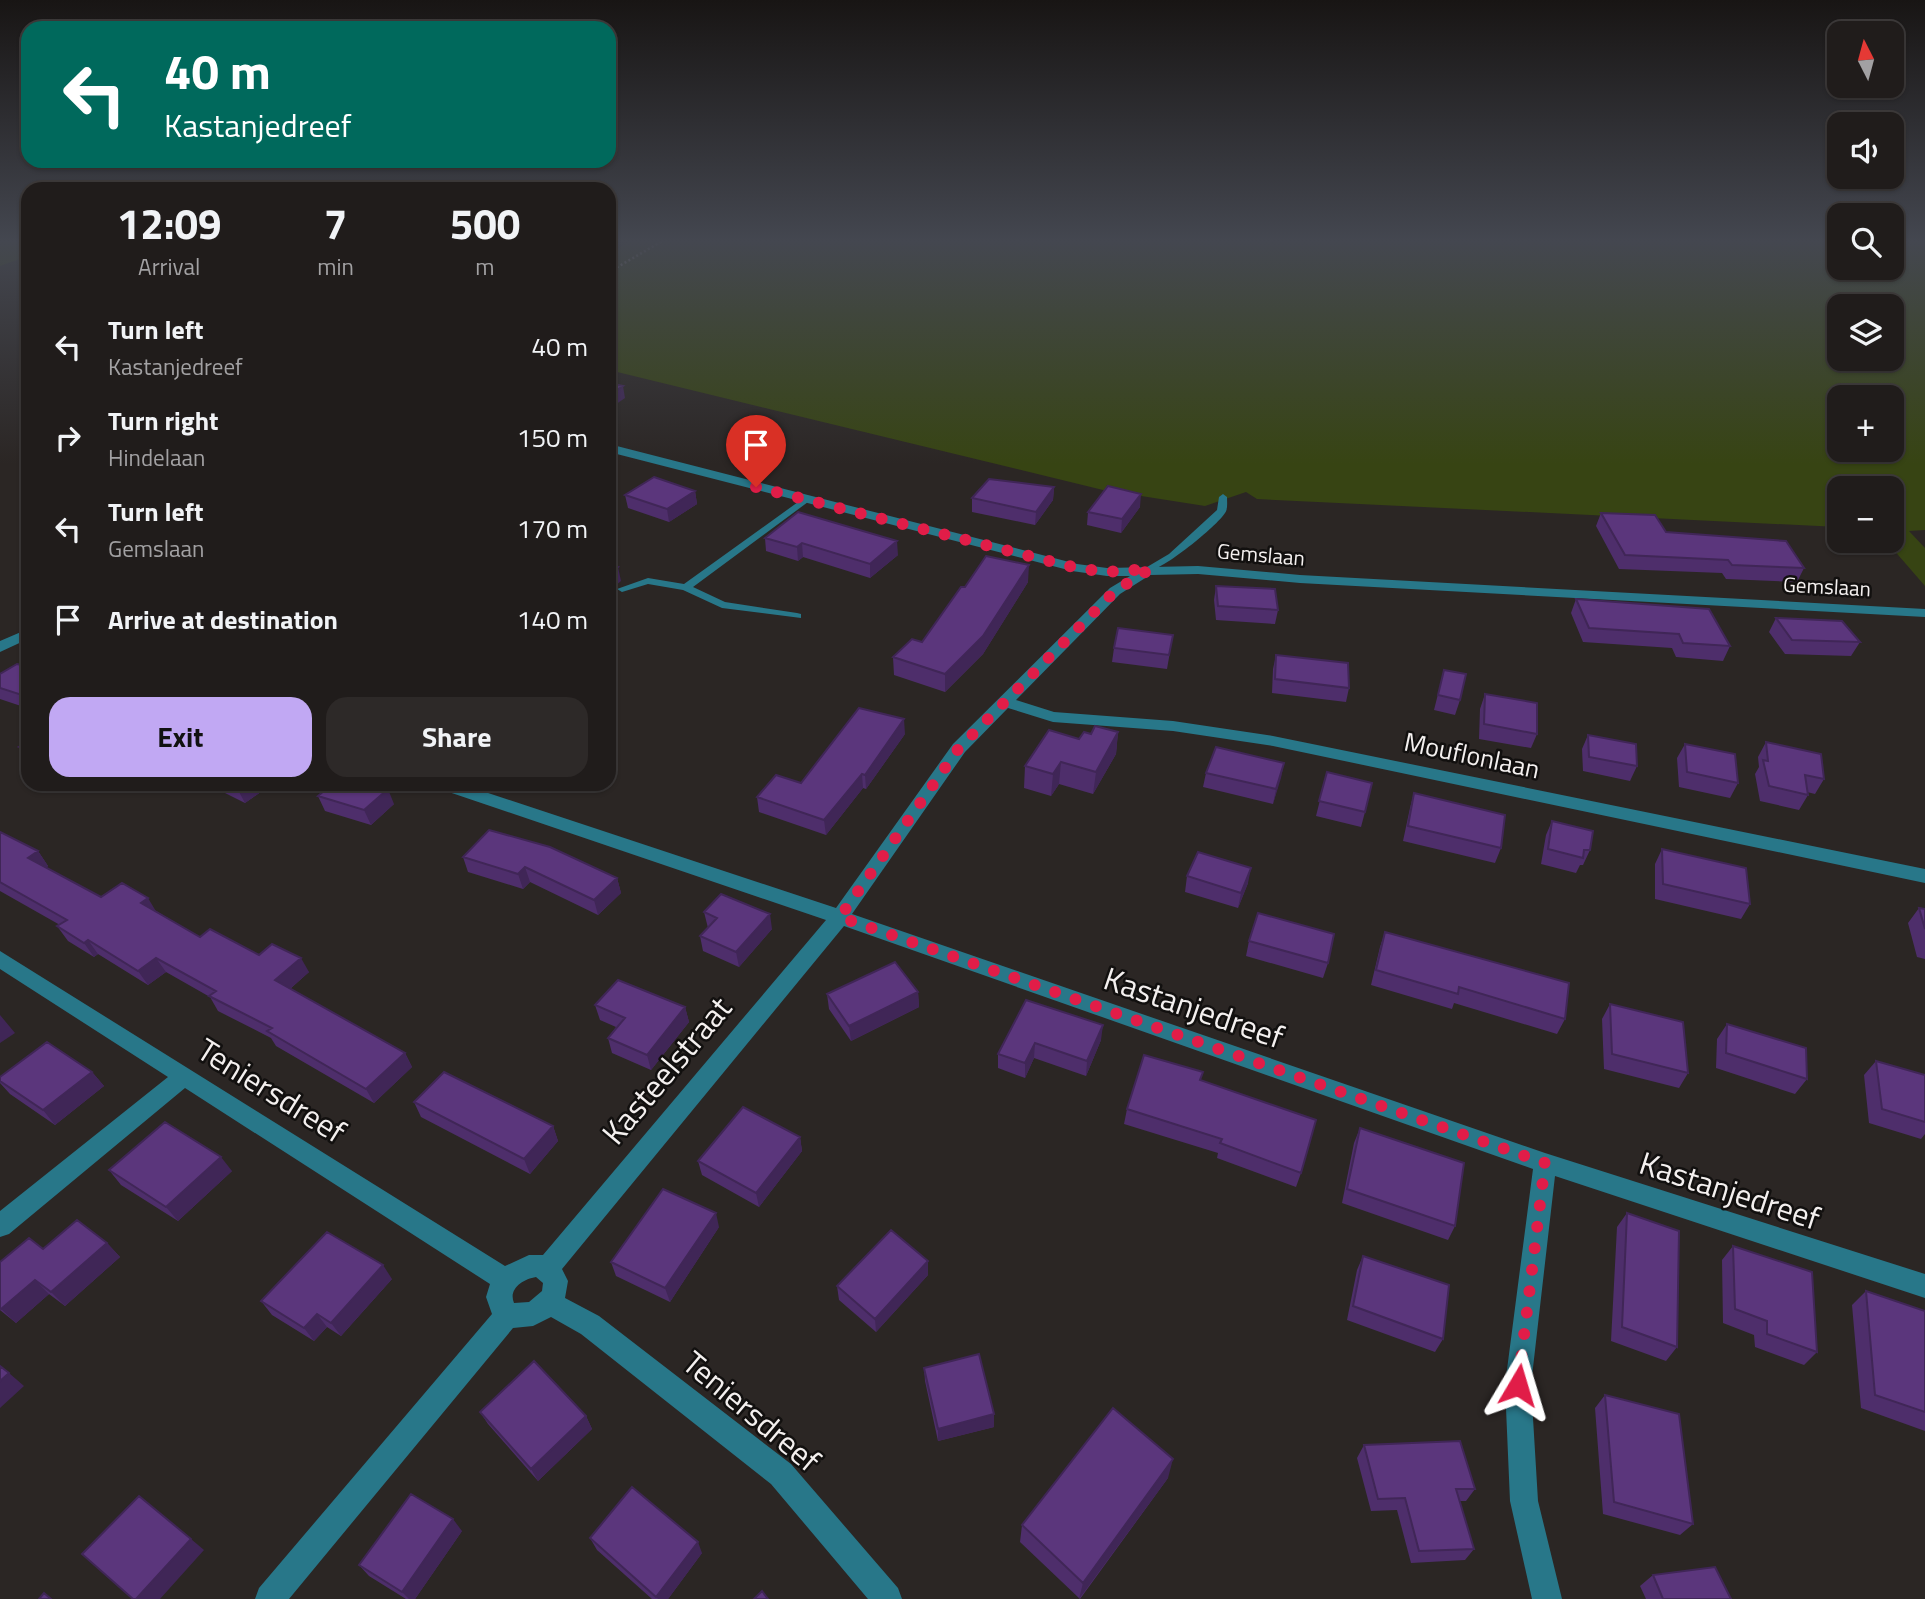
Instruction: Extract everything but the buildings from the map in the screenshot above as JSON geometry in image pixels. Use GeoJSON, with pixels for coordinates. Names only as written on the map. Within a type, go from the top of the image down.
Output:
{"type":"FeatureCollection","features":[{"type":"Feature","properties":{"kind":"street","name":"Gemslaan"},"geometry":{"type":"LineString","coordinates":[[616,450],[1077,568],[1107,572],[1150,569],[1925,612]]}},
{"type":"Feature","properties":{"kind":"street","name":"Kasteelstraat"},"geometry":{"type":"LineString","coordinates":[[548,1269],[559,1251],[840,917],[959,748],[1115,591],[1150,569]]}},
{"type":"Feature","properties":{"kind":"street"},"geometry":{"type":"LineString","coordinates":[[0,648],[21,640]]}},
{"type":"Feature","properties":{"kind":"street","name":"Mouflonlaan"},"geometry":{"type":"LineString","coordinates":[[1006,702],[1053,718],[1173,726],[1273,741],[1925,876]]}},
{"type":"Feature","properties":{"kind":"street","name":"Kastanjedreef"},"geometry":{"type":"LineString","coordinates":[[464,791],[840,917],[1545,1163],[1925,1286]]}},
{"type":"Feature","properties":{"kind":"street","name":"Teniersdreef"},"geometry":{"type":"LineString","coordinates":[[0,959],[505,1280]]}},
{"type":"Feature","properties":{"kind":"street"},"geometry":{"type":"LineString","coordinates":[[0,1226],[185,1076]]}},
{"type":"Feature","properties":{"kind":"street"},"geometry":{"type":"LineString","coordinates":[[1545,1163],[1518,1385],[1524,1501],[1546,1599]]}},
{"type":"Feature","properties":{"kind":"street"},"geometry":{"type":"LineString","coordinates":[[538,1265],[548,1269],[556,1284],[550,1303],[529,1317],[507,1315],[498,1299],[505,1280],[526,1266],[538,1265]]}},
{"type":"Feature","properties":{"kind":"street","name":"Teniersdreef"},"geometry":{"type":"LineString","coordinates":[[550,1303],[590,1325],[781,1474],[887,1599]]}},
{"type":"Feature","properties":{"kind":"street"},"geometry":{"type":"LineString","coordinates":[[270,1599],[507,1315]]}},
{"type":"Feature","properties":{"kind":"lane"},"geometry":{"type":"LineString","coordinates":[[1150,569],[1172,556],[1222,511],[1223,497]]}},
{"type":"Feature","properties":{"kind":"lane"},"geometry":{"type":"LineString","coordinates":[[686,587],[805,500]]}},
{"type":"Feature","properties":{"kind":"lane"},"geometry":{"type":"LineString","coordinates":[[622,589],[648,581],[686,587],[722,605],[797,616]]}},
{"type":"Feature","properties":{"kind":"green space"},"geometry":{"type":"Polygon","coordinates":[[[616,315],[1827,315],[1827,371],[1904,371],[1904,315],[1925,315],[1925,530],[1909,531],[1925,548],[1925,586],[1896,553],[1904,553],[1904,476],[1827,476],[1827,526],[1257,499],[1246,492],[1205,506],[1103,490],[616,372],[616,315]]]}},
{"type":"Feature","properties":{"kind":"route"},"geometry":{"type":"LineString","coordinates":[[756,487],[1077,568],[1107,572],[1150,569],[1115,591],[959,748],[840,917],[1545,1163],[1518,1385]]}}]}
